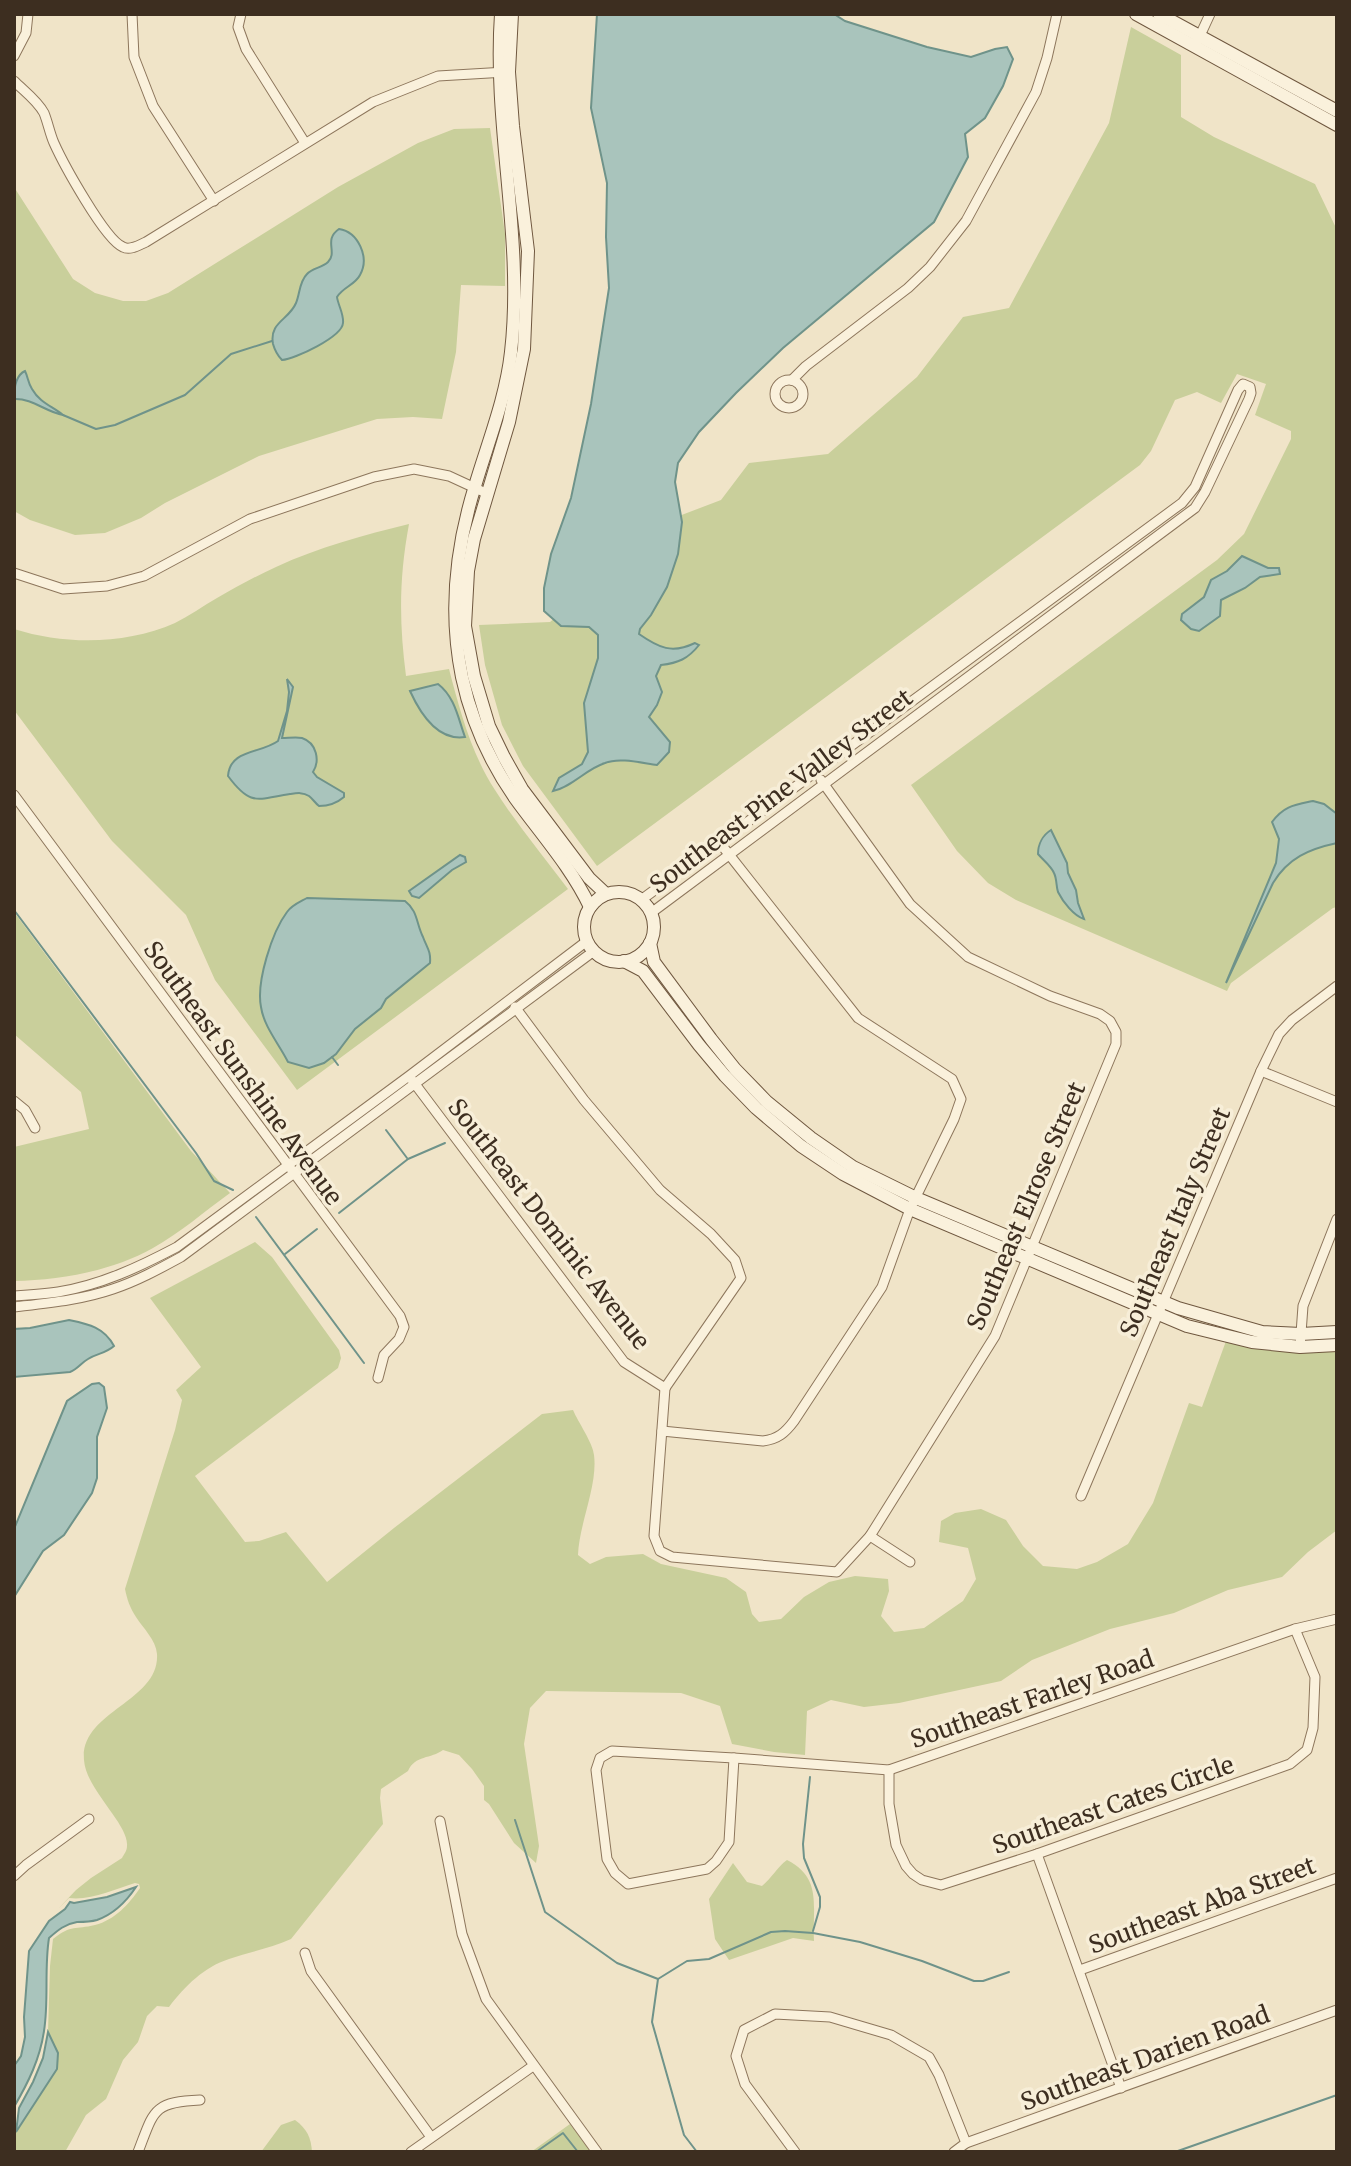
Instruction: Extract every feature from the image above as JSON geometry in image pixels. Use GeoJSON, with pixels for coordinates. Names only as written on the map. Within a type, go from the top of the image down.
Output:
{"type":"FeatureCollection","features":[{"type":"Feature","properties":{"kind":"street"},"geometry":{"type":"LineString","coordinates":[[14,56],[26,33],[28,14]]}},
{"type":"Feature","properties":{"kind":"street"},"geometry":{"type":"LineString","coordinates":[[132,14],[134,57],[153,106],[214,201]]}},
{"type":"Feature","properties":{"kind":"street"},"geometry":{"type":"LineString","coordinates":[[241,14],[238,27],[246,49],[305,143]]}},
{"type":"Feature","properties":{"kind":"street"},"geometry":{"type":"LineString","coordinates":[[501,14],[504,72],[528,251],[524,349],[509,422],[474,539],[465,626],[474,676],[489,726],[522,789],[589,878],[606,894]]}},
{"type":"Feature","properties":{"kind":"street"},"geometry":{"type":"LineString","coordinates":[[512,14],[501,128],[515,254],[511,352],[496,423],[474,488],[457,572],[455,628],[463,678],[478,728],[494,764],[578,883],[590,907]]}},
{"type":"Feature","properties":{"kind":"street"},"geometry":{"type":"LineString","coordinates":[[792,380],[908,288],[930,267],[966,221],[1036,92],[1057,14]]}},
{"type":"Feature","properties":{"kind":"street"},"geometry":{"type":"LineString","coordinates":[[1136,14],[1197,41],[1316,106],[1337,125]]}},
{"type":"Feature","properties":{"kind":"street"},"geometry":{"type":"LineString","coordinates":[[1159,14],[1197,41]]}},
{"type":"Feature","properties":{"kind":"street"},"geometry":{"type":"LineString","coordinates":[[1197,41],[1210,14]]}},
{"type":"Feature","properties":{"kind":"street"},"geometry":{"type":"LineString","coordinates":[[14,81],[44,114],[54,143],[109,236],[123,248],[133,248],[373,102],[438,76],[504,72]]}},
{"type":"Feature","properties":{"kind":"street"},"geometry":{"type":"LineString","coordinates":[[1316,106],[1337,111]]}},
{"type":"Feature","properties":{"kind":"street","name":"Southeast Pine Valley Street"},"geometry":{"type":"LineString","coordinates":[[641,900],[1182,503],[1195,487],[1241,385],[1246,384],[1251,389],[1200,501],[1189,513],[651,913]]}},
{"type":"Feature","properties":{"kind":"street"},"geometry":{"type":"LineString","coordinates":[[14,573],[63,589],[107,586],[144,576],[250,519],[374,477],[414,469],[449,476],[488,494]]}},
{"type":"Feature","properties":{"kind":"street"},"geometry":{"type":"LineString","coordinates":[[1149,528],[1158,536]]}},
{"type":"Feature","properties":{"kind":"street"},"geometry":{"type":"LineString","coordinates":[[1037,610],[1044,620]]}},
{"type":"Feature","properties":{"kind":"street","name":"Southeast Pine Valley Street"},"geometry":{"type":"LineString","coordinates":[[927,691],[935,701]]}},
{"type":"Feature","properties":{"kind":"street"},"geometry":{"type":"LineString","coordinates":[[816,773],[824,784]]}},
{"type":"Feature","properties":{"kind":"street","name":"Southeast Elrose Street"},"geometry":{"type":"LineString","coordinates":[[665,1388],[654,1536],[660,1551],[672,1557],[837,1572],[870,1536],[995,1336],[1116,1044],[1116,1032],[1110,1021],[1100,1014],[1050,996],[968,957],[910,904],[824,784]]}},
{"type":"Feature","properties":{"kind":"street","name":"Southeast Sunshine Avenue"},"geometry":{"type":"LineString","coordinates":[[14,795],[400,1316],[404,1327],[399,1339],[384,1355],[378,1378]]}},
{"type":"Feature","properties":{"kind":"street"},"geometry":{"type":"LineString","coordinates":[[662,1431],[763,1441],[784,1434],[882,1287],[913,1203],[961,1099],[952,1079],[858,1018],[720,843]]}},
{"type":"Feature","properties":{"kind":"street"},"geometry":{"type":"LineString","coordinates":[[650,943],[634,958],[624,961],[603,958],[591,946],[584,930],[590,907],[606,894],[625,893],[641,900],[654,923],[650,943],[654,962],[725,1076],[756,1108],[811,1145],[843,1174],[1161,1308],[1187,1326],[1252,1342],[1300,1340],[1337,1332]]}},
{"type":"Feature","properties":{"kind":"street"},"geometry":{"type":"LineString","coordinates":[[14,1307],[81,1298],[114,1289],[181,1257],[208,1239],[290,1171],[591,946]]}},
{"type":"Feature","properties":{"kind":"street"},"geometry":{"type":"LineString","coordinates":[[624,961],[643,971],[699,1034]]}},
{"type":"Feature","properties":{"kind":"street","name":"Southeast Italy Street"},"geometry":{"type":"LineString","coordinates":[[1081,1496],[1279,1034],[1292,1020],[1337,986]]}},
{"type":"Feature","properties":{"kind":"street"},"geometry":{"type":"LineString","coordinates":[[514,1005],[584,1100],[660,1190],[711,1234],[735,1260],[741,1278],[665,1388]]}},
{"type":"Feature","properties":{"kind":"street"},"geometry":{"type":"LineString","coordinates":[[1261,1071],[1337,1102]]}},
{"type":"Feature","properties":{"kind":"street","name":"Southeast Dominic Avenue"},"geometry":{"type":"LineString","coordinates":[[412,1080],[624,1362],[665,1388]]}},
{"type":"Feature","properties":{"kind":"street"},"geometry":{"type":"LineString","coordinates":[[14,1101],[25,1110],[35,1128]]}},
{"type":"Feature","properties":{"kind":"street"},"geometry":{"type":"LineString","coordinates":[[14,1296],[77,1288],[142,1265],[177,1247],[290,1171]]}},
{"type":"Feature","properties":{"kind":"street"},"geometry":{"type":"LineString","coordinates":[[1300,1340],[1303,1306],[1337,1219]]}},
{"type":"Feature","properties":{"kind":"street"},"geometry":{"type":"LineString","coordinates":[[1300,1340],[1337,1345]]}},
{"type":"Feature","properties":{"kind":"street"},"geometry":{"type":"LineString","coordinates":[[870,1536],[910,1562]]}},
{"type":"Feature","properties":{"kind":"street","name":"Southeast Farley Road"},"geometry":{"type":"LineString","coordinates":[[734,1758],[729,1842],[716,1861],[707,1869],[628,1884],[615,1873],[607,1859],[596,1770],[600,1758],[612,1751],[734,1758],[889,1770],[1295,1629],[1337,1619]]}},
{"type":"Feature","properties":{"kind":"street","name":"Southeast Cates Circle"},"geometry":{"type":"LineString","coordinates":[[889,1770],[889,1804],[896,1845],[906,1866],[922,1880],[941,1885],[1037,1854],[1290,1764],[1307,1750],[1313,1728],[1315,1677],[1295,1629]]}},
{"type":"Feature","properties":{"kind":"street"},"geometry":{"type":"LineString","coordinates":[[14,1876],[89,1819]]}},
{"type":"Feature","properties":{"kind":"street"},"geometry":{"type":"LineString","coordinates":[[440,1821],[462,1934],[486,1999],[597,2152]]}},
{"type":"Feature","properties":{"kind":"street"},"geometry":{"type":"LineString","coordinates":[[1037,1854],[1121,2088]]}},
{"type":"Feature","properties":{"kind":"street","name":"Southeast Aba Street"},"geometry":{"type":"LineString","coordinates":[[1080,1970],[1337,1878]]}},
{"type":"Feature","properties":{"kind":"street"},"geometry":{"type":"LineString","coordinates":[[305,1953],[311,1971],[431,2137]]}},
{"type":"Feature","properties":{"kind":"street","name":"Southeast Darien Road"},"geometry":{"type":"LineString","coordinates":[[954,2152],[966,2143],[1337,2010]]}},
{"type":"Feature","properties":{"kind":"street"},"geometry":{"type":"LineString","coordinates":[[795,2152],[745,2084],[736,2056],[744,2030],[775,2014],[830,2017],[891,2035],[929,2057],[966,2143]]}},
{"type":"Feature","properties":{"kind":"street"},"geometry":{"type":"LineString","coordinates":[[411,2152],[533,2066]]}},
{"type":"Feature","properties":{"kind":"street"},"geometry":{"type":"LineString","coordinates":[[138,2152],[157,2110],[164,2104],[200,2100]]}},
{"type":"Feature","properties":{"kind":"green space"},"geometry":{"type":"Polygon","coordinates":[[[1131,27],[1181,55],[1181,117],[1214,137],[1315,184],[1337,230],[1337,907],[1231,983],[1227,991],[1016,900],[988,883],[957,851],[911,785],[1217,560],[1244,534],[1291,439],[1291,431],[1255,415],[1266,384],[1237,374],[1221,403],[1197,392],[1175,400],[1151,451],[1140,465],[597,866],[523,766],[502,725],[485,665],[479,625],[550,622],[679,516],[721,500],[749,463],[828,454],[917,377],[963,317],[1009,308],[1109,123],[1131,27]]]}},
{"type":"Feature","properties":{"kind":"green space"},"geometry":{"type":"Polygon","coordinates":[[[490,128],[505,234],[505,286],[461,285],[456,352],[442,419],[377,419],[259,456],[141,518],[105,533],[75,535],[30,520],[14,511],[14,187],[73,279],[95,293],[123,301],[146,301],[168,293],[338,187],[418,143],[454,129],[490,128]]]}},
{"type":"Feature","properties":{"kind":"green space"},"geometry":{"type":"Polygon","coordinates":[[[409,524],[401,600],[406,676],[449,669],[467,731],[487,776],[512,816],[568,889],[297,1090],[215,980],[186,915],[112,841],[14,710],[14,629],[74,640],[116,639],[156,630],[175,623],[246,582],[292,560],[342,542],[409,524]]]}},
{"type":"Feature","properties":{"kind":"green space"},"geometry":{"type":"Polygon","coordinates":[[[14,912],[191,1151],[230,1193],[173,1236],[121,1263],[86,1273],[14,1281],[14,1147],[89,1129],[81,1092],[14,1034],[14,912]]]}},
{"type":"Feature","properties":{"kind":"green space"},"geometry":{"type":"Polygon","coordinates":[[[255,1242],[272,1257],[339,1350],[341,1358],[338,1368],[195,1476],[245,1542],[286,1532],[327,1582],[542,1414],[573,1410],[594,1455],[595,1467],[578,1555],[590,1564],[606,1557],[643,1554],[661,1564],[726,1578],[746,1592],[752,1614],[759,1622],[781,1619],[804,1597],[829,1582],[855,1576],[888,1579],[889,1591],[881,1616],[894,1632],[924,1628],[963,1601],[976,1579],[968,1548],[939,1542],[941,1521],[955,1513],[981,1509],[1006,1520],[1023,1546],[1043,1566],[1077,1569],[1097,1562],[1128,1544],[1153,1503],[1189,1403],[1202,1407],[1226,1341],[1337,1349],[1337,1530],[1282,1577],[1228,1590],[1174,1613],[1110,1629],[1032,1660],[1001,1681],[899,1703],[864,1707],[831,1700],[807,1711],[805,1755],[732,1744],[720,1706],[681,1693],[546,1691],[530,1708],[524,1744],[539,1846],[536,1863],[514,1843],[484,1800],[484,1786],[459,1755],[443,1750],[415,1762],[408,1771],[381,1789],[383,1824],[291,1939],[220,1962],[196,1978],[169,2007],[157,2006],[147,2016],[138,2042],[123,2060],[106,2099],[86,2115],[65,2152],[15,2152],[16,2132],[58,2065],[58,2053],[48,2032],[53,1939],[69,1929],[95,1925],[109,1919],[140,1888],[135,1883],[94,1896],[69,1898],[59,1908],[76,1890],[91,1878],[122,1858],[127,1846],[126,1837],[87,1771],[84,1760],[86,1743],[94,1730],[134,1696],[155,1670],[156,1649],[132,1610],[125,1589],[175,1430],[182,1400],[176,1390],[201,1367],[150,1298],[255,1242]]]}},
{"type":"Feature","properties":{"kind":"green space"},"geometry":{"type":"Polygon","coordinates":[[[787,1860],[806,1875],[811,1885],[814,1941],[793,1938],[729,1960],[715,1939],[709,1899],[733,1863],[747,1882],[762,1886],[787,1860]]]}},
{"type":"Feature","properties":{"kind":"green space"},"geometry":{"type":"Polygon","coordinates":[[[295,2120],[308,2134],[312,2152],[261,2152],[281,2125],[295,2120]]]}},
{"type":"Feature","properties":{"kind":"green space"},"geometry":{"type":"Polygon","coordinates":[[[570,2124],[591,2152],[531,2152],[570,2124]]]}},
{"type":"Feature","properties":{"kind":"water"},"geometry":{"type":"Polygon","coordinates":[[[597,14],[834,14],[845,21],[927,47],[971,57],[1007,47],[1013,59],[1003,86],[985,118],[965,134],[968,157],[934,222],[783,348],[699,432],[678,463],[675,482],[682,522],[678,554],[667,587],[639,634],[666,648],[699,645],[682,660],[661,665],[656,676],[662,692],[649,717],[670,742],[669,752],[657,765],[624,760],[605,763],[553,791],[559,778],[582,764],[588,752],[584,703],[598,658],[598,635],[589,627],[561,626],[544,611],[544,588],[551,554],[571,498],[591,404],[609,288],[607,183],[591,108],[597,14]]]}},
{"type":"Feature","properties":{"kind":"water"},"geometry":{"type":"Polygon","coordinates":[[[339,229],[357,240],[364,261],[358,278],[337,297],[343,320],[341,329],[317,346],[282,360],[273,344],[274,331],[293,309],[304,277],[331,258],[332,237],[339,229]]]}},
{"type":"Feature","properties":{"kind":"water"},"geometry":{"type":"Polygon","coordinates":[[[25,371],[35,394],[63,415],[14,399],[18,379],[25,371]]]}},
{"type":"Feature","properties":{"kind":"water"},"geometry":{"type":"Polygon","coordinates":[[[1242,556],[1268,568],[1279,568],[1280,574],[1260,577],[1221,600],[1220,616],[1199,631],[1191,629],[1181,620],[1182,614],[1204,597],[1211,580],[1227,571],[1242,556]]]}},
{"type":"Feature","properties":{"kind":"water"},"geometry":{"type":"Polygon","coordinates":[[[287,679],[293,687],[282,738],[302,738],[311,744],[317,758],[313,772],[344,793],[344,797],[332,804],[319,806],[309,796],[300,793],[262,799],[249,797],[228,776],[230,767],[240,756],[278,741],[287,711],[287,679]]]}},
{"type":"Feature","properties":{"kind":"water"},"geometry":{"type":"Polygon","coordinates":[[[438,684],[452,701],[465,737],[446,735],[438,730],[419,708],[410,691],[438,684]]]}},
{"type":"Feature","properties":{"kind":"water"},"geometry":{"type":"Polygon","coordinates":[[[1313,801],[1324,804],[1337,814],[1337,843],[1300,856],[1279,874],[1226,983],[1276,863],[1279,839],[1272,822],[1290,807],[1313,801]]]}},
{"type":"Feature","properties":{"kind":"water"},"geometry":{"type":"Polygon","coordinates":[[[1051,830],[1067,863],[1084,919],[1063,900],[1053,870],[1038,854],[1042,840],[1051,830]]]}},
{"type":"Feature","properties":{"kind":"water"},"geometry":{"type":"Polygon","coordinates":[[[460,855],[465,857],[466,862],[419,898],[412,896],[409,891],[460,855]]]}},
{"type":"Feature","properties":{"kind":"water"},"geometry":{"type":"Polygon","coordinates":[[[307,898],[405,901],[415,913],[430,959],[430,963],[355,1029],[336,1054],[324,1063],[309,1068],[288,1062],[265,1022],[260,997],[266,958],[281,921],[289,910],[307,898]]]}},
{"type":"Feature","properties":{"kind":"water"},"geometry":{"type":"Polygon","coordinates":[[[69,1320],[100,1330],[114,1346],[70,1372],[14,1377],[14,1329],[69,1320]]]}},
{"type":"Feature","properties":{"kind":"water"},"geometry":{"type":"Polygon","coordinates":[[[99,1383],[104,1387],[107,1408],[97,1437],[97,1478],[92,1493],[64,1535],[43,1551],[14,1597],[14,1529],[67,1401],[92,1384],[99,1383]]]}},
{"type":"Feature","properties":{"kind":"water"},"geometry":{"type":"Polygon","coordinates":[[[136,1887],[109,1914],[94,1921],[69,1924],[49,1938],[45,2019],[40,2051],[14,2107],[14,2066],[21,2056],[25,2037],[29,1951],[49,1921],[70,1902],[107,1897],[136,1887]]]}},
{"type":"Feature","properties":{"kind":"water"},"geometry":{"type":"Polygon","coordinates":[[[48,2032],[58,2053],[57,2069],[16,2132],[19,2108],[43,2058],[48,2032]]]}},
{"type":"Feature","properties":{"kind":"waterway"},"geometry":{"type":"LineString","coordinates":[[63,415],[96,429],[115,425],[185,395],[231,354],[272,341]]}},
{"type":"Feature","properties":{"kind":"waterway"},"geometry":{"type":"LineString","coordinates":[[14,910],[214,1181],[233,1190]]}},
{"type":"Feature","properties":{"kind":"waterway"},"geometry":{"type":"LineString","coordinates":[[332,1057],[338,1065]]}},
{"type":"Feature","properties":{"kind":"waterway"},"geometry":{"type":"LineString","coordinates":[[386,1130],[407,1158]]}},
{"type":"Feature","properties":{"kind":"waterway"},"geometry":{"type":"LineString","coordinates":[[339,1213],[408,1159],[445,1143]]}},
{"type":"Feature","properties":{"kind":"waterway"},"geometry":{"type":"LineString","coordinates":[[256,1217],[364,1363]]}},
{"type":"Feature","properties":{"kind":"waterway"},"geometry":{"type":"LineString","coordinates":[[285,1254],[317,1229]]}},
{"type":"Feature","properties":{"kind":"waterway"},"geometry":{"type":"LineString","coordinates":[[810,1777],[803,1844],[804,1858],[820,1897],[813,1931]]}},
{"type":"Feature","properties":{"kind":"waterway"},"geometry":{"type":"LineString","coordinates":[[515,1820],[545,1912],[617,1963],[658,1979],[652,2022],[684,2135],[697,2152]]}},
{"type":"Feature","properties":{"kind":"waterway"},"geometry":{"type":"LineString","coordinates":[[658,1979],[687,1961],[709,1959],[771,1932],[785,1931],[860,1942],[974,1981],[1009,1972]]}},
{"type":"Feature","properties":{"kind":"waterway"},"geometry":{"type":"LineString","coordinates":[[1175,2152],[1337,2095]]}},
{"type":"Feature","properties":{"kind":"waterway"},"geometry":{"type":"LineString","coordinates":[[536,2152],[563,2133],[578,2152]]}}]}
